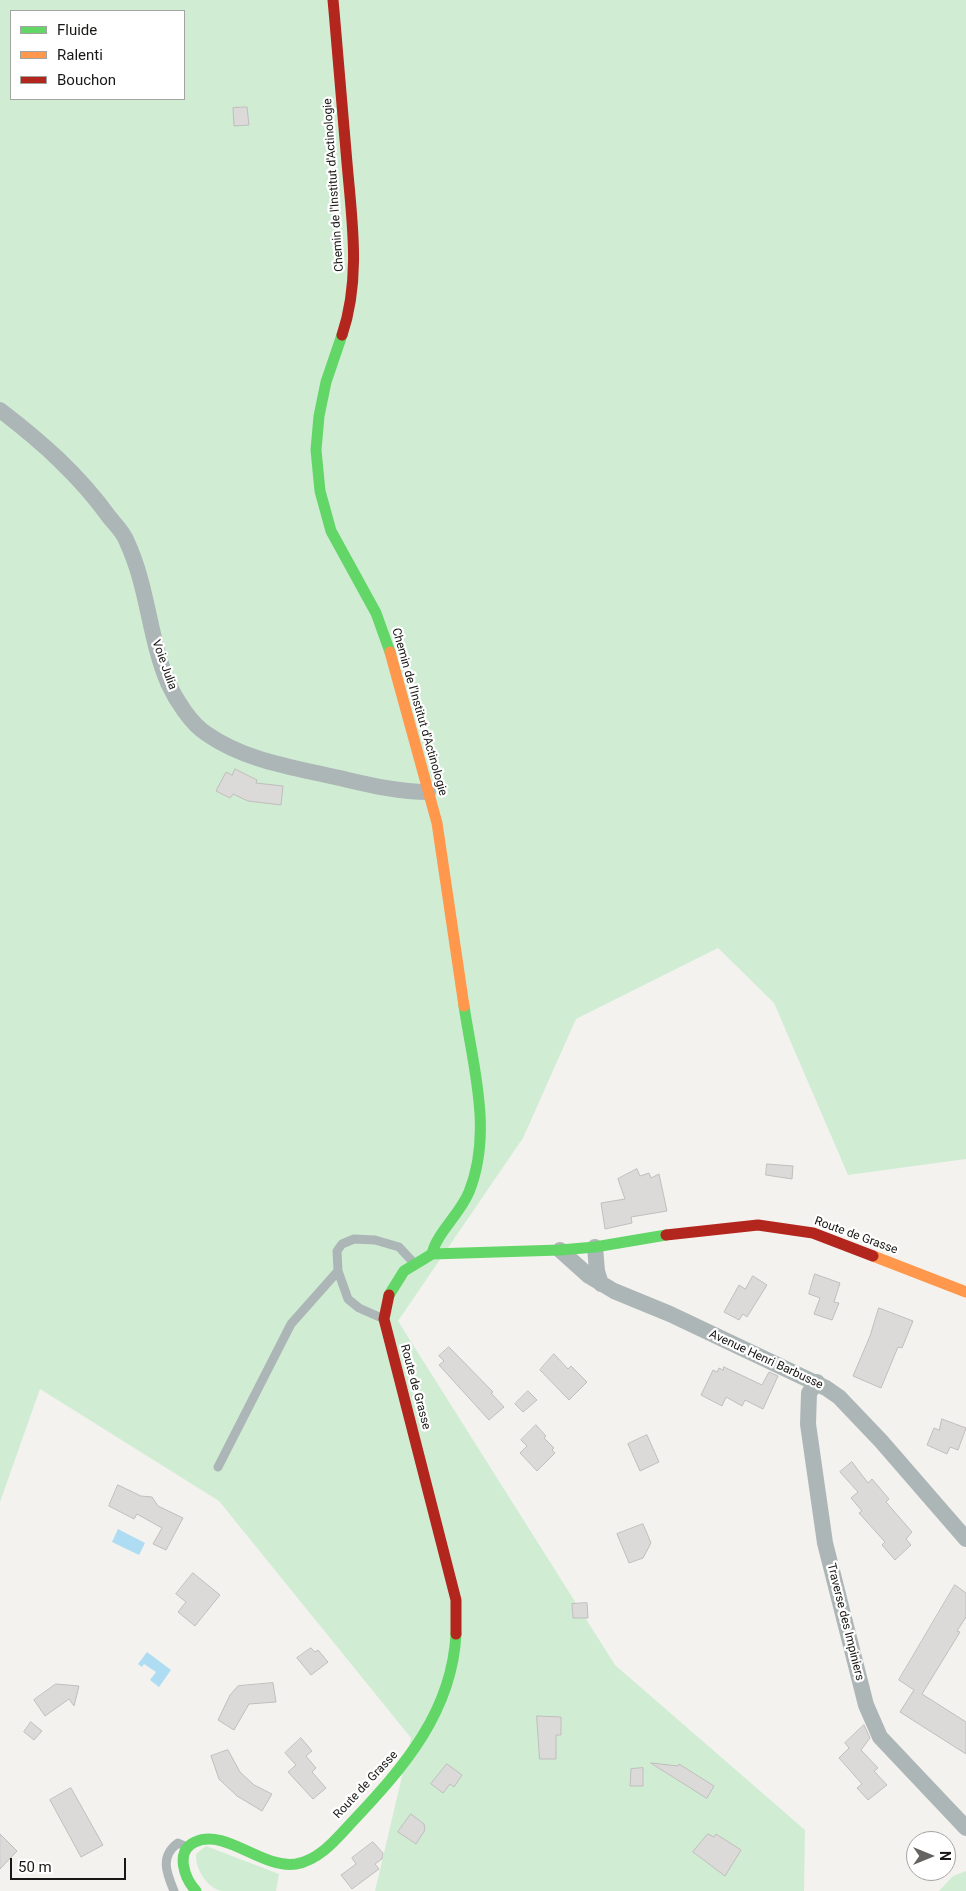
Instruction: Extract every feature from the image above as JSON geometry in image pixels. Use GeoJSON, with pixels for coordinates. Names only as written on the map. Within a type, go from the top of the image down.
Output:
{"type":"FeatureCollection","features":[{"type":"Feature","properties":{"kind":"main road","name":"Chemin de l'Institut d'Actinologie"},"geometry":{"type":"LineString","coordinates":[[333,0],[352,224],[354,287],[350,312],[326,382],[320,416],[316,450],[320,491],[331,531],[376,613],[391,656],[440,832],[481,1117],[482,1138],[479,1161],[470,1192],[456,1216],[434,1244],[432,1254]]}},
{"type":"Feature","properties":{"kind":"main road","name":"Route de Grasse"},"geometry":{"type":"LineString","coordinates":[[188,1848],[196,1842],[220,1839],[267,1862],[282,1864],[306,1862],[329,1845],[383,1790],[417,1750],[437,1716],[454,1660],[457,1628],[456,1600],[384,1319],[391,1289],[403,1271],[413,1262],[432,1254],[595,1247],[682,1232],[758,1225],[813,1233],[966,1292]]}},
{"type":"Feature","properties":{"kind":"main road"},"geometry":{"type":"LineString","coordinates":[[188,1848],[184,1861],[184,1871],[187,1880],[196,1891]]}},
{"type":"Feature","properties":{"kind":"street","name":"Voie Julia"},"geometry":{"type":"LineString","coordinates":[[0,410],[42,442],[90,490],[127,541],[145,592],[155,647],[169,685],[186,712],[205,733],[230,748],[271,763],[402,792],[428,792]]}},
{"type":"Feature","properties":{"kind":"street"},"geometry":{"type":"LineString","coordinates":[[595,1247],[597,1271],[601,1284]]}},
{"type":"Feature","properties":{"kind":"street","name":"Avenue Henri Barbusse"},"geometry":{"type":"LineString","coordinates":[[560,1250],[601,1284],[817,1382],[839,1397],[966,1539]]}},
{"type":"Feature","properties":{"kind":"street","name":"Traverse des Impiniers"},"geometry":{"type":"LineString","coordinates":[[817,1382],[809,1393],[808,1424],[825,1544],[866,1705],[880,1737],[966,1828]]}},
{"type":"Feature","properties":{"kind":"lane"},"geometry":{"type":"LineString","coordinates":[[384,1319],[359,1308],[348,1299],[338,1271],[336,1251],[342,1244],[354,1239],[375,1240],[399,1247],[413,1262]]}},
{"type":"Feature","properties":{"kind":"lane"},"geometry":{"type":"LineString","coordinates":[[218,1467],[291,1324],[338,1271]]}},
{"type":"Feature","properties":{"kind":"lane"},"geometry":{"type":"LineString","coordinates":[[174,1891],[168,1877],[165,1859],[170,1849],[178,1843],[188,1848]]}},
{"type":"Feature","properties":{"kind":"green space"},"geometry":{"type":"Polygon","coordinates":[[[0,0],[966,0],[966,1159],[848,1175],[774,1003],[718,948],[576,1019],[523,1138],[398,1321],[615,1665],[805,1830],[804,1891],[375,1891],[411,1738],[219,1501],[40,1389],[0,1502],[0,0]]]}},
{"type":"Feature","properties":{"kind":"green space"},"geometry":{"type":"Polygon","coordinates":[[[206,1846],[279,1874],[276,1891],[221,1891],[216,1889],[202,1876],[197,1865],[196,1854],[206,1846]]]}},
{"type":"Feature","properties":{"kind":"green space"},"geometry":{"type":"Polygon","coordinates":[[[966,1871],[966,1891],[939,1891],[948,1881],[956,1881],[956,1875],[966,1871]]]}},
{"type":"Feature","properties":{"kind":"water"},"geometry":{"type":"Polygon","coordinates":[[[118,1529],[145,1543],[139,1555],[112,1542],[118,1529]]]}},
{"type":"Feature","properties":{"kind":"water"},"geometry":{"type":"Polygon","coordinates":[[[147,1652],[171,1670],[159,1687],[150,1680],[156,1672],[144,1664],[142,1667],[138,1664],[147,1652]]]}},
{"type":"Feature","properties":{"kind":"building"},"geometry":{"type":"Polygon","coordinates":[[[247,107],[249,125],[234,126],[233,108],[247,107]]]}},
{"type":"Feature","properties":{"kind":"building"},"geometry":{"type":"Polygon","coordinates":[[[235,769],[257,780],[256,783],[283,786],[281,805],[248,801],[233,794],[230,798],[216,791],[226,772],[232,775],[235,769]]]}},
{"type":"Feature","properties":{"kind":"building"},"geometry":{"type":"Polygon","coordinates":[[[767,1164],[793,1166],[792,1179],[766,1175],[767,1164]]]}},
{"type":"Feature","properties":{"kind":"building"},"geometry":{"type":"Polygon","coordinates":[[[637,1169],[640,1176],[649,1173],[651,1178],[659,1174],[667,1211],[631,1217],[632,1223],[605,1229],[601,1203],[625,1199],[618,1179],[637,1169]]]}},
{"type":"Feature","properties":{"kind":"building"},"geometry":{"type":"Polygon","coordinates":[[[815,1274],[840,1283],[834,1302],[839,1303],[832,1320],[814,1314],[820,1298],[809,1294],[815,1274]]]}},
{"type":"Feature","properties":{"kind":"building"},"geometry":{"type":"Polygon","coordinates":[[[753,1276],[767,1285],[747,1317],[743,1314],[739,1320],[724,1312],[739,1285],[745,1289],[753,1276]]]}},
{"type":"Feature","properties":{"kind":"building"},"geometry":{"type":"Polygon","coordinates":[[[879,1308],[913,1321],[902,1348],[898,1347],[881,1388],[853,1376],[870,1336],[879,1308]]]}},
{"type":"Feature","properties":{"kind":"building"},"geometry":{"type":"Polygon","coordinates":[[[449,1347],[493,1392],[491,1393],[504,1407],[489,1420],[439,1365],[444,1361],[439,1356],[449,1347]]]}},
{"type":"Feature","properties":{"kind":"building"},"geometry":{"type":"Polygon","coordinates":[[[554,1354],[568,1369],[571,1366],[587,1382],[569,1400],[540,1370],[554,1354]]]}},
{"type":"Feature","properties":{"kind":"building"},"geometry":{"type":"Polygon","coordinates":[[[724,1367],[762,1385],[769,1372],[778,1376],[763,1409],[745,1400],[742,1406],[726,1397],[722,1406],[701,1395],[713,1370],[717,1372],[719,1368],[723,1370],[724,1367]]]}},
{"type":"Feature","properties":{"kind":"building"},"geometry":{"type":"Polygon","coordinates":[[[528,1391],[537,1400],[523,1412],[515,1404],[528,1391]]]}},
{"type":"Feature","properties":{"kind":"building"},"geometry":{"type":"Polygon","coordinates":[[[942,1419],[966,1428],[958,1450],[950,1447],[947,1454],[927,1445],[934,1428],[939,1430],[942,1419]]]}},
{"type":"Feature","properties":{"kind":"building"},"geometry":{"type":"Polygon","coordinates":[[[536,1425],[546,1436],[544,1438],[554,1448],[552,1450],[555,1453],[537,1471],[520,1453],[527,1446],[521,1440],[536,1425]]]}},
{"type":"Feature","properties":{"kind":"building"},"geometry":{"type":"Polygon","coordinates":[[[647,1435],[659,1462],[640,1471],[628,1444],[647,1435]]]}},
{"type":"Feature","properties":{"kind":"building"},"geometry":{"type":"Polygon","coordinates":[[[852,1462],[868,1483],[872,1479],[889,1499],[886,1502],[912,1532],[906,1539],[911,1545],[895,1560],[882,1545],[885,1542],[859,1513],[862,1511],[851,1498],[858,1492],[840,1472],[852,1462]]]}},
{"type":"Feature","properties":{"kind":"building"},"geometry":{"type":"Polygon","coordinates":[[[118,1485],[141,1496],[152,1497],[158,1506],[183,1518],[166,1550],[153,1544],[162,1528],[137,1514],[134,1519],[109,1506],[118,1485]]]}},
{"type":"Feature","properties":{"kind":"building"},"geometry":{"type":"Polygon","coordinates":[[[643,1524],[651,1543],[643,1558],[629,1563],[617,1534],[643,1524]]]}},
{"type":"Feature","properties":{"kind":"building"},"geometry":{"type":"Polygon","coordinates":[[[193,1573],[220,1595],[195,1626],[178,1612],[186,1602],[176,1594],[193,1573]]]}},
{"type":"Feature","properties":{"kind":"building"},"geometry":{"type":"Polygon","coordinates":[[[955,1585],[966,1593],[966,1617],[957,1631],[960,1632],[922,1694],[966,1722],[966,1754],[900,1712],[914,1690],[899,1680],[955,1585]]]}},
{"type":"Feature","properties":{"kind":"building"},"geometry":{"type":"Polygon","coordinates":[[[587,1603],[588,1618],[573,1618],[572,1604],[587,1603]]]}},
{"type":"Feature","properties":{"kind":"building"},"geometry":{"type":"Polygon","coordinates":[[[311,1648],[315,1652],[318,1650],[328,1662],[311,1675],[297,1658],[311,1648]]]}},
{"type":"Feature","properties":{"kind":"building"},"geometry":{"type":"Polygon","coordinates":[[[273,1683],[276,1702],[249,1704],[234,1730],[218,1720],[230,1695],[238,1686],[273,1683]]]}},
{"type":"Feature","properties":{"kind":"building"},"geometry":{"type":"Polygon","coordinates":[[[56,1684],[79,1686],[74,1706],[69,1699],[45,1716],[34,1700],[56,1684]]]}},
{"type":"Feature","properties":{"kind":"building"},"geometry":{"type":"Polygon","coordinates":[[[537,1716],[561,1717],[561,1735],[556,1735],[556,1759],[540,1759],[537,1716]]]}},
{"type":"Feature","properties":{"kind":"building"},"geometry":{"type":"Polygon","coordinates":[[[31,1722],[42,1731],[34,1740],[24,1732],[31,1722]]]}},
{"type":"Feature","properties":{"kind":"building"},"geometry":{"type":"Polygon","coordinates":[[[864,1725],[870,1738],[861,1750],[878,1768],[874,1771],[887,1785],[868,1800],[857,1788],[862,1784],[839,1758],[849,1748],[845,1743],[864,1725]]]}},
{"type":"Feature","properties":{"kind":"building"},"geometry":{"type":"Polygon","coordinates":[[[301,1738],[312,1751],[306,1756],[316,1768],[312,1772],[326,1788],[313,1799],[288,1772],[296,1765],[285,1753],[301,1738]]]}},
{"type":"Feature","properties":{"kind":"building"},"geometry":{"type":"Polygon","coordinates":[[[228,1750],[240,1772],[254,1785],[272,1794],[262,1811],[237,1796],[219,1779],[211,1756],[228,1750]]]}},
{"type":"Feature","properties":{"kind":"building"},"geometry":{"type":"Polygon","coordinates":[[[651,1763],[678,1766],[679,1764],[714,1786],[707,1798],[651,1763]]]}},
{"type":"Feature","properties":{"kind":"building"},"geometry":{"type":"Polygon","coordinates":[[[447,1764],[462,1775],[454,1787],[450,1784],[443,1793],[431,1784],[447,1764]]]}},
{"type":"Feature","properties":{"kind":"building"},"geometry":{"type":"Polygon","coordinates":[[[643,1768],[643,1786],[630,1786],[631,1769],[643,1768]]]}},
{"type":"Feature","properties":{"kind":"building"},"geometry":{"type":"Polygon","coordinates":[[[71,1788],[103,1845],[81,1857],[50,1800],[71,1788]]]}},
{"type":"Feature","properties":{"kind":"building"},"geometry":{"type":"Polygon","coordinates":[[[411,1814],[424,1824],[425,1830],[416,1844],[398,1832],[411,1814]]]}},
{"type":"Feature","properties":{"kind":"building"},"geometry":{"type":"Polygon","coordinates":[[[0,1834],[17,1851],[0,1869],[0,1834]]]}},
{"type":"Feature","properties":{"kind":"building"},"geometry":{"type":"Polygon","coordinates":[[[708,1834],[714,1837],[716,1834],[741,1850],[725,1876],[693,1852],[708,1834]]]}},
{"type":"Feature","properties":{"kind":"building"},"geometry":{"type":"Polygon","coordinates":[[[373,1842],[383,1853],[382,1859],[375,1864],[379,1869],[352,1889],[341,1875],[356,1864],[352,1858],[373,1842]]]}},
{"type":"Feature","properties":{"kind":"traffic: fast"},"geometry":{"type":"LineString","coordinates":[[342,335],[326,382],[319,416],[316,450],[320,491],[331,531],[376,613],[390,652]]}},
{"type":"Feature","properties":{"kind":"traffic: fast"},"geometry":{"type":"LineString","coordinates":[[432,1254],[438,1239],[469,1192],[476,1170],[480,1146],[479,1099],[464,1006]]}},
{"type":"Feature","properties":{"kind":"traffic: fast"},"geometry":{"type":"LineString","coordinates":[[389,1295],[404,1271],[432,1254],[560,1250],[595,1247],[666,1235]]}},
{"type":"Feature","properties":{"kind":"traffic: fast"},"geometry":{"type":"LineString","coordinates":[[196,1891],[188,1880],[183,1865],[185,1852],[195,1842],[207,1839],[219,1840],[270,1861],[296,1864],[313,1858],[334,1841],[390,1780],[422,1736],[435,1713],[445,1689],[453,1662],[456,1634]]}},
{"type":"Feature","properties":{"kind":"traffic: slow"},"geometry":{"type":"LineString","coordinates":[[390,652],[437,823],[464,1006]]}},
{"type":"Feature","properties":{"kind":"traffic: slow"},"geometry":{"type":"LineString","coordinates":[[873,1256],[966,1292]]}},
{"type":"Feature","properties":{"kind":"traffic: jam"},"geometry":{"type":"LineString","coordinates":[[333,0],[354,250],[352,293],[342,335]]}},
{"type":"Feature","properties":{"kind":"traffic: jam"},"geometry":{"type":"LineString","coordinates":[[666,1235],[758,1225],[813,1233],[873,1256]]}},
{"type":"Feature","properties":{"kind":"traffic: jam"},"geometry":{"type":"LineString","coordinates":[[389,1295],[384,1319],[456,1600],[456,1634]]}}]}
